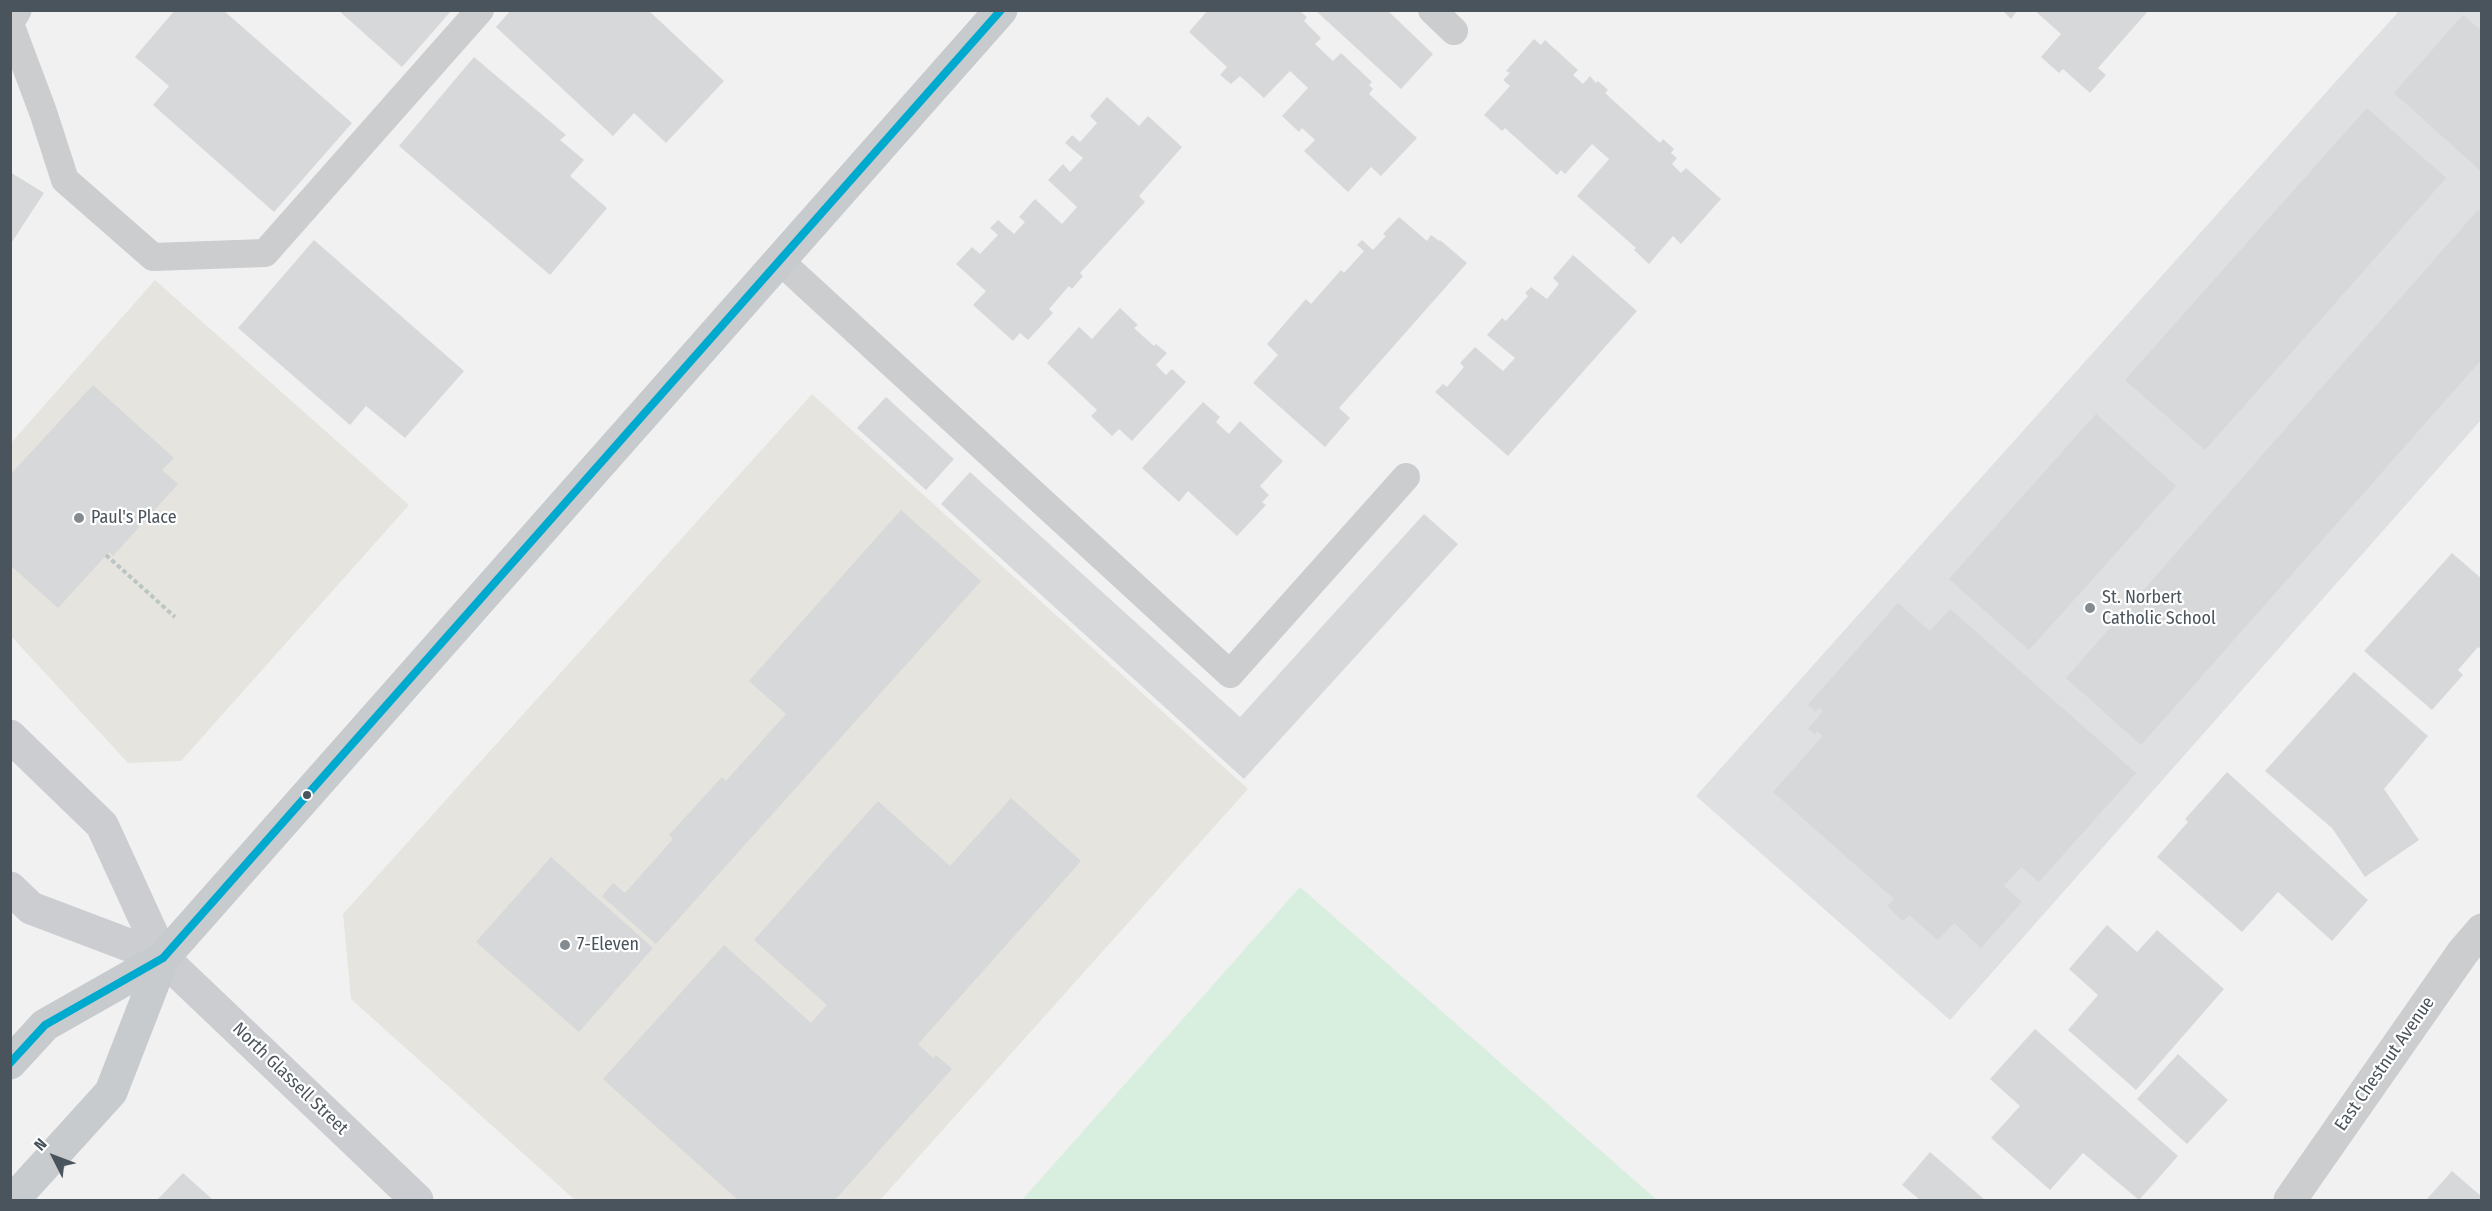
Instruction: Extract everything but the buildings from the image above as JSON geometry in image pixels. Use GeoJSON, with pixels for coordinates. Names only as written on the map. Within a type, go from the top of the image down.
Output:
{"type":"FeatureCollection","features":[{"type":"Feature","properties":{"kind":"main road"},"geometry":{"type":"LineString","coordinates":[[10,1063],[45,1025],[163,958],[1001,10]]}},
{"type":"Feature","properties":{"kind":"main road","name":"North Glassell Street"},"geometry":{"type":"LineString","coordinates":[[10,736],[102,825],[163,958],[417,1200]]}},
{"type":"Feature","properties":{"kind":"main road","name":"North Glassell Street"},"geometry":{"type":"LineString","coordinates":[[10,888],[31,908],[163,958]]}},
{"type":"Feature","properties":{"kind":"main road"},"geometry":{"type":"LineString","coordinates":[[13,1200],[111,1092],[163,958]]}},
{"type":"Feature","properties":{"kind":"street"},"geometry":{"type":"LineString","coordinates":[[10,18],[15,10]]}},
{"type":"Feature","properties":{"kind":"street","name":"East Chestnut Avenue"},"geometry":{"type":"LineString","coordinates":[[2290,1200],[2463,951],[2481,930]]}},
{"type":"Feature","properties":{"kind":"lane"},"geometry":{"type":"LineString","coordinates":[[10,24],[43,112],[65,180],[153,257],[265,253],[480,10]]}},
{"type":"Feature","properties":{"kind":"lane"},"geometry":{"type":"LineString","coordinates":[[1432,10],[1454,31]]}},
{"type":"Feature","properties":{"kind":"lane"},"geometry":{"type":"LineString","coordinates":[[780,261],[1230,674],[1406,477]]}},
{"type":"Feature","properties":{"kind":"path"},"geometry":{"type":"LineString","coordinates":[[106,555],[175,617]]}},
{"type":"Feature","properties":{"kind":"shaded area","name":"St. Norbert Catholic School"},"geometry":{"type":"Polygon","coordinates":[[[2399,11],[2481,11],[2481,420],[1950,1020],[1696,796],[2399,11]]]}},
{"type":"Feature","properties":{"kind":"shaded area"},"geometry":{"type":"Polygon","coordinates":[[[155,280],[409,505],[181,761],[128,763],[11,636],[11,443],[155,280]]]}},
{"type":"Feature","properties":{"kind":"shaded area"},"geometry":{"type":"Polygon","coordinates":[[[812,394],[1248,789],[880,1200],[575,1200],[351,999],[343,914],[812,394]]]}},
{"type":"Feature","properties":{"kind":"green space"},"geometry":{"type":"Polygon","coordinates":[[[1300,887],[1657,1200],[1022,1200],[1300,887]]]}},
{"type":"Feature","properties":{"kind":"transit line"},"geometry":{"type":"LineString","coordinates":[[10,1063],[45,1025],[163,958],[1001,10]]}},
{"type":"Feature","properties":{"kind":"place","name":"Paul's Place"},"geometry":{"type":"Point","coordinates":[79,518]}},
{"type":"Feature","properties":{"kind":"place","name":"St. Norbert Catholic School"},"geometry":{"type":"Point","coordinates":[2090,608]}},
{"type":"Feature","properties":{"kind":"place","name":"7-Eleven"},"geometry":{"type":"Point","coordinates":[565,945]}}]}
